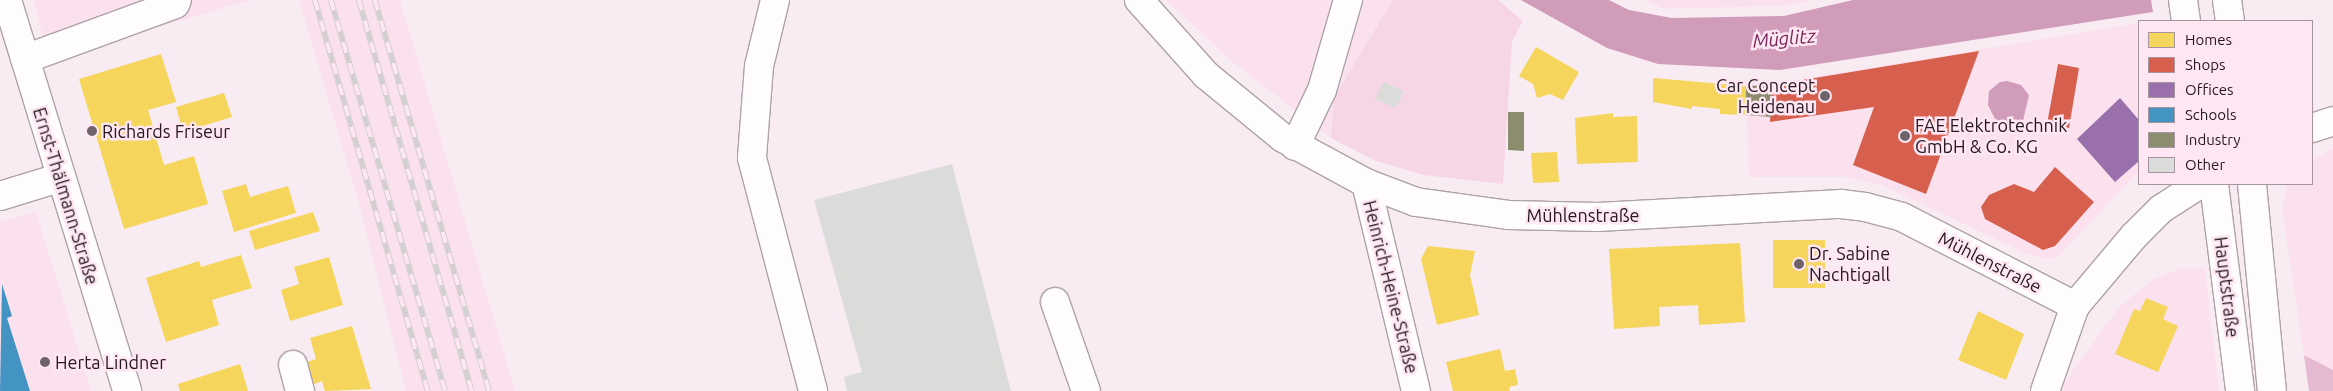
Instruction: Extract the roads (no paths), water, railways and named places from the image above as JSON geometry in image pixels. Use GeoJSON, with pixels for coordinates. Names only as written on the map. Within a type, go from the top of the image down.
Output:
{"type":"FeatureCollection","features":[{"type":"Feature","properties":{"kind":"street","name":"Ernst-Thälmann-Straße"},"geometry":{"type":"LineString","coordinates":[[7,0],[126,391]]}},
{"type":"Feature","properties":{"kind":"street"},"geometry":{"type":"LineString","coordinates":[[25,59],[175,4],[177,0]]}},
{"type":"Feature","properties":{"kind":"street"},"geometry":{"type":"LineString","coordinates":[[775,0],[759,66],[752,158],[813,391]]}},
{"type":"Feature","properties":{"kind":"street","name":"Mühlenstraße"},"geometry":{"type":"LineString","coordinates":[[1139,0],[1206,75],[1294,146],[1366,183],[1416,202],[1508,215],[1598,217],[1841,204],[1865,207],[1902,217],[2075,306]]}},
{"type":"Feature","properties":{"kind":"street"},"geometry":{"type":"LineString","coordinates":[[1294,146],[1322,90],[1348,0]]}},
{"type":"Feature","properties":{"kind":"street"},"geometry":{"type":"LineString","coordinates":[[2313,128],[2333,121]]}},
{"type":"Feature","properties":{"kind":"street"},"geometry":{"type":"LineString","coordinates":[[0,196],[60,178]]}},
{"type":"Feature","properties":{"kind":"street","name":"Heinrich-Heine-Straße"},"geometry":{"type":"LineString","coordinates":[[1366,183],[1416,391]]}},
{"type":"Feature","properties":{"kind":"street"},"geometry":{"type":"LineString","coordinates":[[2044,391],[2075,306],[2134,236],[2161,209],[2198,185]]}},
{"type":"Feature","properties":{"kind":"street","name":"Hauptstraße"},"geometry":{"type":"LineString","coordinates":[[2214,185],[2240,391]]}},
{"type":"Feature","properties":{"kind":"street","name":"Hauptstraße"},"geometry":{"type":"LineString","coordinates":[[2252,185],[2272,391]]}},
{"type":"Feature","properties":{"kind":"street"},"geometry":{"type":"LineString","coordinates":[[1055,302],[1086,391]]}},
{"type":"Feature","properties":{"kind":"street"},"geometry":{"type":"LineString","coordinates":[[293,365],[300,391]]}},
{"type":"Feature","properties":{"kind":"water","name":"Müglitz"},"geometry":{"type":"Polygon","coordinates":[[[1521,0],[1609,0],[1629,10],[1672,18],[1784,16],[1853,0],[2151,0],[2153,12],[1780,70],[1658,64],[1607,48],[1521,0]]]}},
{"type":"Feature","properties":{"kind":"water"},"geometry":{"type":"Polygon","coordinates":[[[2007,81],[2021,85],[2029,95],[2022,125],[2006,125],[1995,119],[1988,105],[1989,91],[2000,82],[2007,81]]]}},
{"type":"Feature","properties":{"kind":"railway"},"geometry":{"type":"LineString","coordinates":[[315,0],[428,391]]}},
{"type":"Feature","properties":{"kind":"railway"},"geometry":{"type":"LineString","coordinates":[[331,0],[445,391]]}},
{"type":"Feature","properties":{"kind":"railway"},"geometry":{"type":"LineString","coordinates":[[359,0],[472,391]]}},
{"type":"Feature","properties":{"kind":"railway"},"geometry":{"type":"LineString","coordinates":[[375,0],[489,391]]}},
{"type":"Feature","properties":{"kind":"place","name":"Car Concept Heidenau"},"geometry":{"type":"Point","coordinates":[1825,96]}},
{"type":"Feature","properties":{"kind":"place","name":"Richards Friseur"},"geometry":{"type":"Point","coordinates":[92,131]}},
{"type":"Feature","properties":{"kind":"place","name":"FAE Elektrotechnik GmbH & Co. KG"},"geometry":{"type":"Point","coordinates":[1905,136]}},
{"type":"Feature","properties":{"kind":"place","name":"Dr. Sabine Nachtigall"},"geometry":{"type":"Point","coordinates":[1799,264]}},
{"type":"Feature","properties":{"kind":"place","name":"Herta Lindner"},"geometry":{"type":"Point","coordinates":[45,362]}}]}
